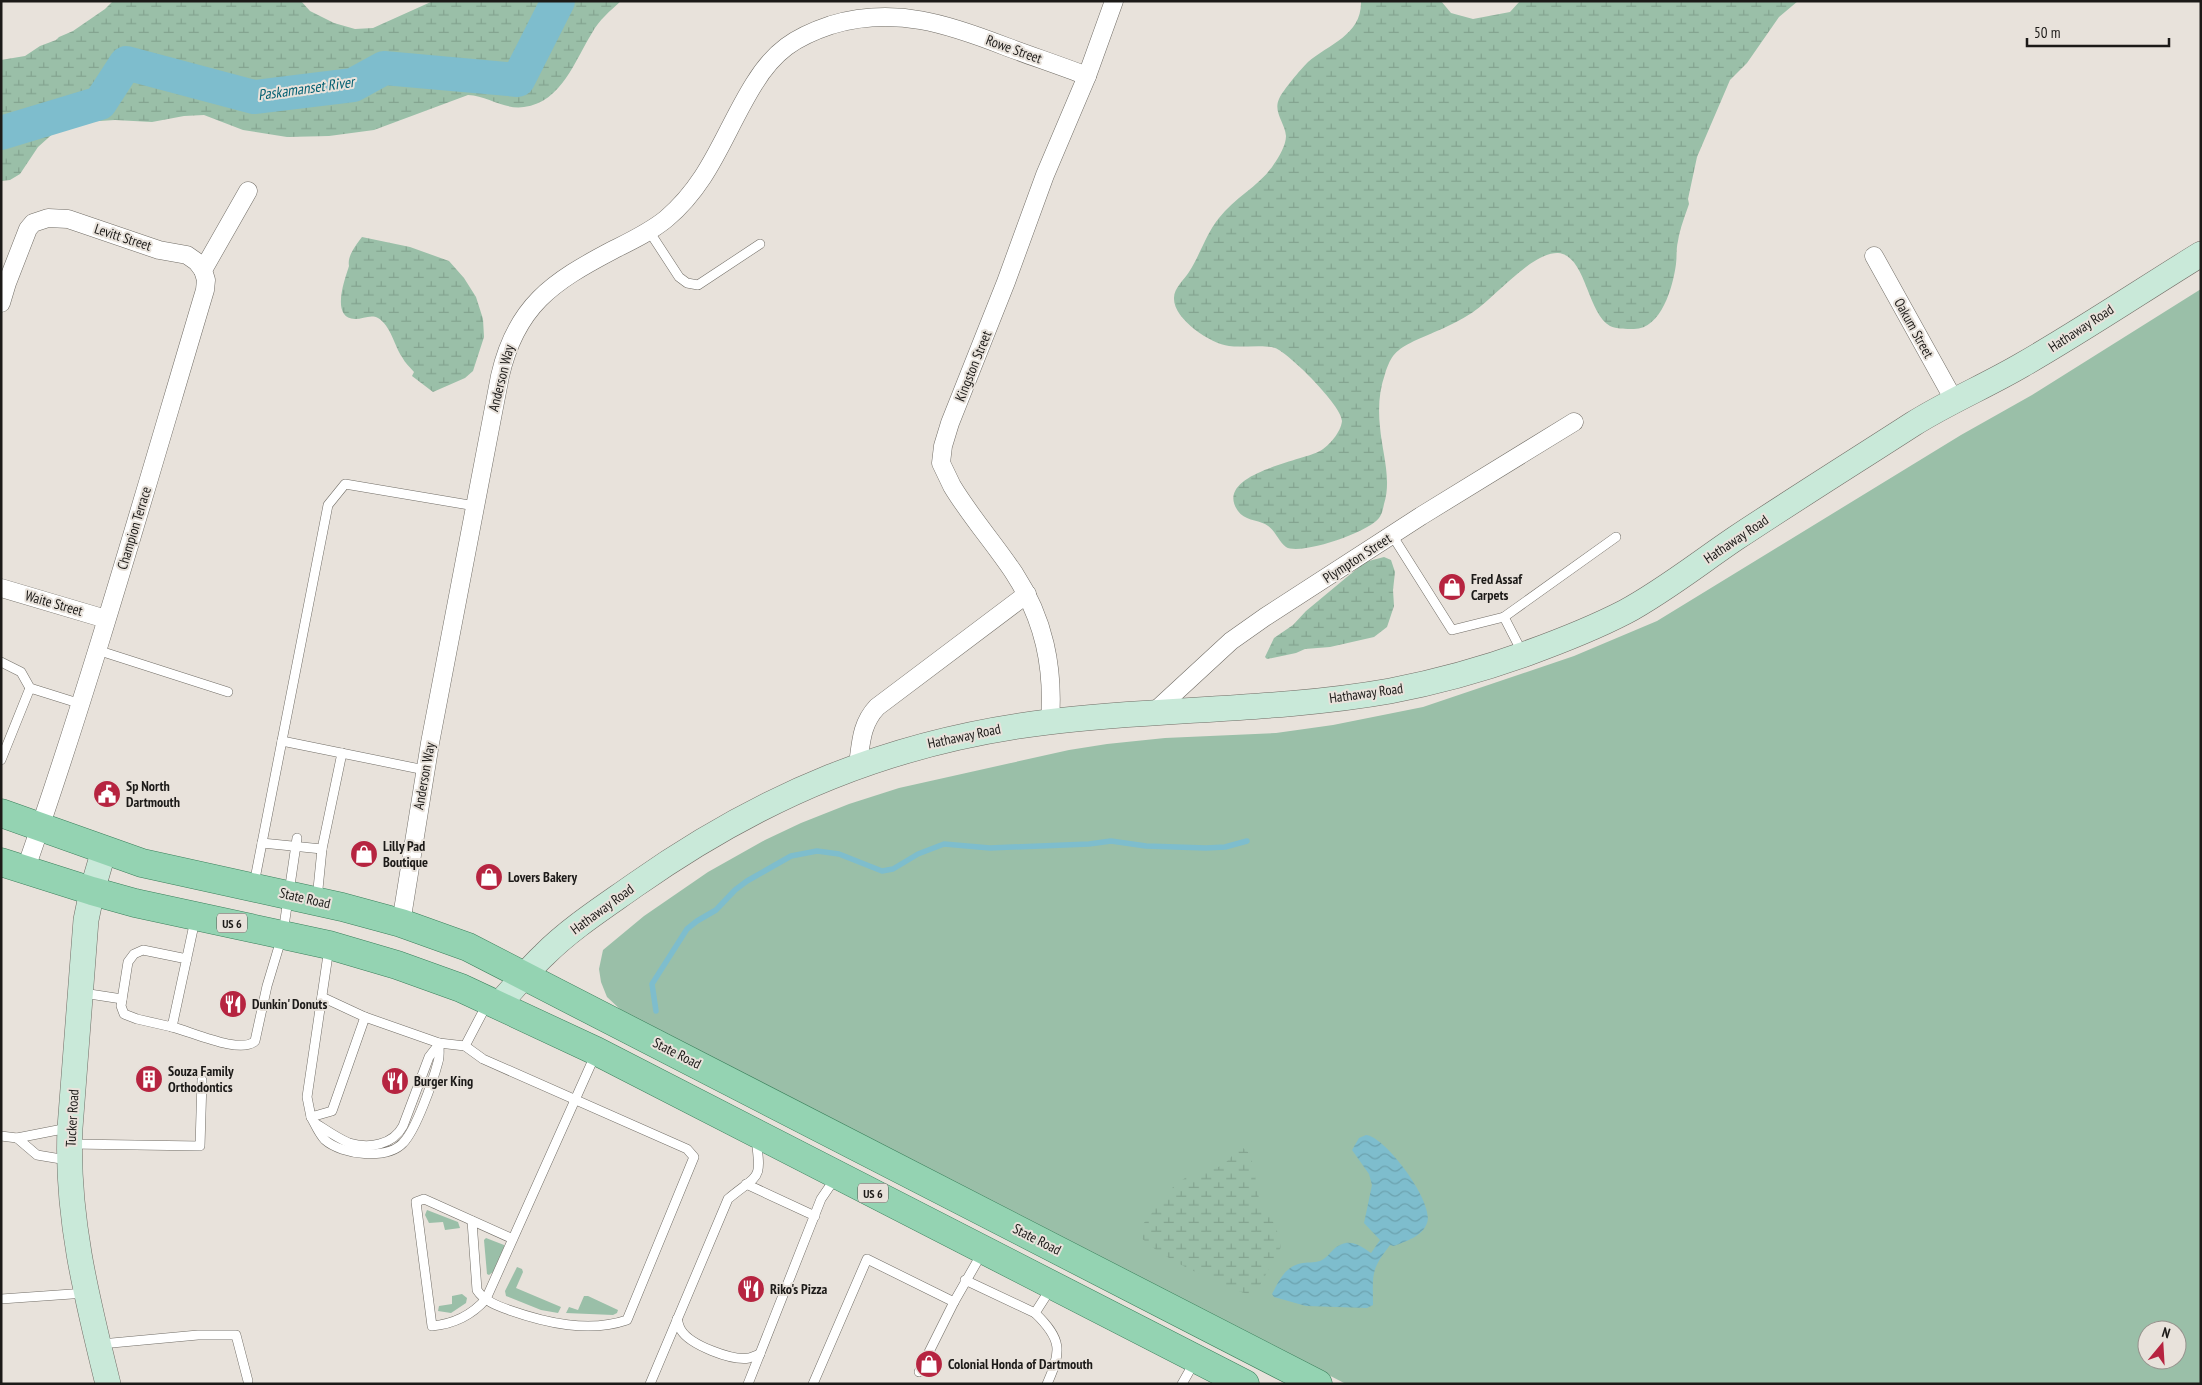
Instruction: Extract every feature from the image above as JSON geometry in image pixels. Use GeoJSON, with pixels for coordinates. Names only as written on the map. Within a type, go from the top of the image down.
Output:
{"type":"FeatureCollection","features":[{"type":"Feature","properties":{"kind":"main road","name":"Hathaway Road"},"geometry":{"type":"LineString","coordinates":[[494,1002],[525,976],[545,953],[573,930],[681,854],[768,804],[858,765],[944,739],[1050,721],[1303,701],[1391,691],[1445,678],[1524,654],[1592,628],[1625,612],[1664,589],[1738,537],[1954,400],[2044,352],[2201,254]]}},
{"type":"Feature","properties":{"kind":"main road","name":"State Road"},"geometry":{"type":"LineString","coordinates":[[1,814],[142,863],[317,901],[401,923],[468,947],[1318,1384]]}},
{"type":"Feature","properties":{"kind":"main road","name":"Tucker Road"},"geometry":{"type":"LineString","coordinates":[[104,850],[86,920],[70,1144],[77,1247],[108,1384]]}},
{"type":"Feature","properties":{"kind":"main road","name":"US 6"},"geometry":{"type":"LineString","coordinates":[[13,866],[92,891],[330,945],[427,975],[494,1002],[596,1051],[1245,1384]]}},
{"type":"Feature","properties":{"kind":"main road"},"geometry":{"type":"LineString","coordinates":[[1196,1358],[1212,1329]]}},
{"type":"Feature","properties":{"kind":"street","name":"Kingston Street"},"geometry":{"type":"LineString","coordinates":[[1050,721],[1052,694],[1050,668],[1039,625],[1026,594],[1013,572],[961,501],[944,471],[942,455],[950,423],[1006,282],[1045,175],[1087,76],[1114,1]]}},
{"type":"Feature","properties":{"kind":"street","name":"Anderson Way"},"geometry":{"type":"LineString","coordinates":[[401,923],[425,770],[503,361],[520,322],[536,301],[565,277],[649,231],[674,212],[697,188],[744,100],[764,70],[782,48],[809,33],[863,18],[904,17],[940,24]]}},
{"type":"Feature","properties":{"kind":"street","name":"Rowe Street"},"geometry":{"type":"LineString","coordinates":[[940,24],[1087,76]]}},
{"type":"Feature","properties":{"kind":"street"},"geometry":{"type":"LineString","coordinates":[[203,270],[248,191]]}},
{"type":"Feature","properties":{"kind":"street","name":"Levitt Street"},"geometry":{"type":"LineString","coordinates":[[1,303],[28,230],[38,221],[56,217],[68,219],[159,250],[187,255],[197,262],[203,270]]}},
{"type":"Feature","properties":{"kind":"street","name":"Oakum Street"},"geometry":{"type":"LineString","coordinates":[[1874,256],[1954,400]]}},
{"type":"Feature","properties":{"kind":"street","name":"Champion Terrace"},"geometry":{"type":"LineString","coordinates":[[13,866],[40,828],[81,704],[206,290],[203,270]]}},
{"type":"Feature","properties":{"kind":"street","name":"Plympton Street"},"geometry":{"type":"LineString","coordinates":[[1153,713],[1232,642],[1265,617],[1392,535],[1574,422]]}},
{"type":"Feature","properties":{"kind":"street","name":"Waite Street"},"geometry":{"type":"LineString","coordinates":[[1,588],[106,619]]}},
{"type":"Feature","properties":{"kind":"street"},"geometry":{"type":"LineString","coordinates":[[858,765],[862,732],[867,718],[877,707],[1026,594]]}},
{"type":"Feature","properties":{"kind":"lane"},"geometry":{"type":"LineString","coordinates":[[649,231],[679,277],[687,283],[698,285],[760,244]]}},
{"type":"Feature","properties":{"kind":"lane"},"geometry":{"type":"LineString","coordinates":[[253,886],[328,505],[345,484],[475,506]]}},
{"type":"Feature","properties":{"kind":"lane"},"geometry":{"type":"LineString","coordinates":[[1392,535],[1452,630],[1504,618],[1616,537]]}},
{"type":"Feature","properties":{"kind":"lane"},"geometry":{"type":"LineString","coordinates":[[1504,618],[1524,654]]}},
{"type":"Feature","properties":{"kind":"lane"},"geometry":{"type":"LineString","coordinates":[[97,650],[228,692]]}},
{"type":"Feature","properties":{"kind":"lane"},"geometry":{"type":"LineString","coordinates":[[1,662],[21,672],[30,688],[81,704]]}},
{"type":"Feature","properties":{"kind":"lane"},"geometry":{"type":"LineString","coordinates":[[1,760],[30,688]]}},
{"type":"Feature","properties":{"kind":"lane"},"geometry":{"type":"LineString","coordinates":[[282,742],[425,770]]}},
{"type":"Feature","properties":{"kind":"lane"},"geometry":{"type":"LineString","coordinates":[[317,901],[322,849],[342,753]]}},
{"type":"Feature","properties":{"kind":"lane"},"geometry":{"type":"LineString","coordinates":[[262,843],[296,842],[322,849]]}},
{"type":"Feature","properties":{"kind":"lane"},"geometry":{"type":"LineString","coordinates":[[187,959],[143,950],[138,951],[128,962],[122,1010],[129,1016],[172,1027],[188,1034],[240,1046],[252,1045],[258,1035],[267,986],[283,933],[287,894],[296,842]]}},
{"type":"Feature","properties":{"kind":"lane"},"geometry":{"type":"LineString","coordinates":[[172,1027],[196,916]]}},
{"type":"Feature","properties":{"kind":"lane"},"geometry":{"type":"LineString","coordinates":[[330,945],[307,1097],[313,1120],[325,1140],[343,1149],[371,1153],[391,1151],[398,1148],[412,1129],[439,1060],[439,1043]]}},
{"type":"Feature","properties":{"kind":"lane"},"geometry":{"type":"LineString","coordinates":[[80,993],[122,999]]}},
{"type":"Feature","properties":{"kind":"lane"},"geometry":{"type":"LineString","coordinates":[[322,997],[365,1017],[439,1043],[464,1046],[483,1059],[687,1149],[694,1157],[627,1320],[614,1324],[553,1324],[498,1306],[486,1299],[477,1290],[472,1220]]}},
{"type":"Feature","properties":{"kind":"lane"},"geometry":{"type":"LineString","coordinates":[[464,1046],[494,1002]]}},
{"type":"Feature","properties":{"kind":"lane"},"geometry":{"type":"LineString","coordinates":[[313,1120],[332,1111],[365,1017]]}},
{"type":"Feature","properties":{"kind":"lane"},"geometry":{"type":"LineString","coordinates":[[512,1239],[424,1199],[416,1202],[432,1326],[445,1325],[457,1321],[478,1308],[486,1299],[596,1051]]}},
{"type":"Feature","properties":{"kind":"lane"},"geometry":{"type":"LineString","coordinates":[[1,1136],[70,1144],[200,1146],[202,1080]]}},
{"type":"Feature","properties":{"kind":"lane"},"geometry":{"type":"LineString","coordinates":[[654,1383],[677,1319],[728,1199],[754,1179],[760,1167],[754,1132]]}},
{"type":"Feature","properties":{"kind":"lane"},"geometry":{"type":"LineString","coordinates":[[17,1138],[37,1155],[70,1144]]}},
{"type":"Feature","properties":{"kind":"lane"},"geometry":{"type":"LineString","coordinates":[[748,1384],[822,1199],[838,1175]]}},
{"type":"Feature","properties":{"kind":"lane"},"geometry":{"type":"LineString","coordinates":[[746,1184],[815,1216]]}},
{"type":"Feature","properties":{"kind":"lane"},"geometry":{"type":"LineString","coordinates":[[919,1372],[965,1280],[984,1250]]}},
{"type":"Feature","properties":{"kind":"lane"},"geometry":{"type":"LineString","coordinates":[[813,1384],[866,1259],[954,1302]]}},
{"type":"Feature","properties":{"kind":"lane"},"geometry":{"type":"LineString","coordinates":[[965,1280],[1035,1313],[1049,1326],[1057,1347],[1057,1362],[1047,1384]]}},
{"type":"Feature","properties":{"kind":"lane"},"geometry":{"type":"LineString","coordinates":[[1035,1313],[1053,1286]]}},
{"type":"Feature","properties":{"kind":"lane"},"geometry":{"type":"LineString","coordinates":[[1,1299],[86,1293]]}},
{"type":"Feature","properties":{"kind":"lane"},"geometry":{"type":"LineString","coordinates":[[677,1319],[681,1330],[690,1339],[706,1347],[737,1358],[749,1358],[760,1354]]}},
{"type":"Feature","properties":{"kind":"lane"},"geometry":{"type":"LineString","coordinates":[[98,1345],[198,1335],[236,1335],[248,1381]]}},
{"type":"Feature","properties":{"kind":"lane"},"geometry":{"type":"LineString","coordinates":[[1182,1384],[1196,1358]]}},
{"type":"Feature","properties":{"kind":"green space"},"geometry":{"type":"Polygon","coordinates":[[[113,1],[301,1],[310,11],[334,23],[355,29],[373,28],[433,1],[621,1],[598,24],[558,89],[537,103],[524,107],[510,107],[468,95],[374,130],[329,136],[287,137],[243,130],[204,115],[184,116],[152,122],[115,120],[69,123],[57,130],[38,147],[20,174],[10,180],[1,181],[1,60],[25,56],[40,46],[56,40],[73,31],[105,9],[113,1]]]}},
{"type":"Feature","properties":{"kind":"green space"},"geometry":{"type":"Polygon","coordinates":[[[1361,1],[1441,1],[1451,13],[1473,19],[1510,12],[1520,1],[1798,1],[1779,17],[1747,63],[1730,80],[1697,157],[1688,199],[1689,204],[1679,236],[1672,284],[1664,306],[1658,315],[1643,327],[1625,329],[1610,326],[1602,319],[1596,309],[1575,263],[1567,256],[1558,253],[1536,260],[1470,314],[1398,350],[1390,362],[1381,387],[1379,420],[1387,485],[1381,515],[1373,524],[1349,536],[1319,545],[1294,549],[1286,547],[1268,526],[1241,514],[1233,498],[1237,487],[1248,478],[1323,449],[1331,442],[1339,430],[1342,421],[1340,414],[1314,381],[1282,352],[1270,347],[1229,346],[1221,344],[1194,329],[1186,322],[1175,306],[1174,294],[1193,265],[1210,231],[1219,218],[1232,204],[1262,179],[1280,154],[1286,136],[1277,108],[1281,95],[1308,62],[1343,38],[1350,30],[1360,13],[1361,1]]]}},
{"type":"Feature","properties":{"kind":"green space"},"geometry":{"type":"Polygon","coordinates":[[[362,237],[410,247],[449,261],[464,278],[476,297],[483,319],[484,337],[473,371],[465,378],[433,392],[412,376],[414,372],[403,359],[382,321],[373,316],[355,319],[347,317],[343,312],[341,297],[349,266],[349,258],[362,237]]]}},
{"type":"Feature","properties":{"kind":"green space"},"geometry":{"type":"Polygon","coordinates":[[[2201,289],[2201,1384],[1346,1384],[622,1011],[607,997],[601,982],[599,969],[603,950],[644,916],[708,872],[765,840],[801,823],[849,804],[899,788],[1069,750],[1165,738],[1276,733],[1333,725],[1423,707],[1574,656],[1657,621],[1961,435],[2032,395],[2201,289]]]}},
{"type":"Feature","properties":{"kind":"green space"},"geometry":{"type":"Polygon","coordinates":[[[1384,557],[1391,560],[1395,572],[1394,606],[1387,627],[1374,637],[1330,647],[1305,649],[1296,653],[1267,659],[1265,657],[1274,638],[1293,625],[1306,611],[1365,562],[1384,557]]]}},
{"type":"Feature","properties":{"kind":"green space"},"geometry":{"type":"Polygon","coordinates":[[[1243,1148],[1248,1152],[1253,1164],[1259,1199],[1276,1227],[1281,1247],[1254,1296],[1191,1270],[1144,1241],[1137,1232],[1174,1186],[1185,1178],[1220,1166],[1238,1149],[1243,1148]]]}},
{"type":"Feature","properties":{"kind":"green space"},"geometry":{"type":"Polygon","coordinates":[[[427,1210],[458,1222],[460,1228],[445,1230],[443,1222],[429,1223],[425,1215],[427,1210]]]}},
{"type":"Feature","properties":{"kind":"green space"},"geometry":{"type":"Polygon","coordinates":[[[486,1238],[504,1245],[493,1272],[489,1275],[487,1274],[484,1240],[486,1238]]]}},
{"type":"Feature","properties":{"kind":"green space"},"geometry":{"type":"Polygon","coordinates":[[[517,1267],[522,1269],[523,1272],[516,1288],[561,1307],[558,1313],[541,1310],[506,1296],[505,1291],[517,1267]]]}},
{"type":"Feature","properties":{"kind":"green space"},"geometry":{"type":"Polygon","coordinates":[[[462,1294],[467,1298],[466,1303],[451,1313],[438,1311],[439,1306],[452,1304],[452,1296],[462,1294]]]}},
{"type":"Feature","properties":{"kind":"green space"},"geometry":{"type":"Polygon","coordinates":[[[584,1296],[588,1296],[618,1310],[617,1313],[613,1315],[566,1313],[569,1307],[578,1310],[584,1296]]]}},
{"type":"Feature","properties":{"kind":"water"},"geometry":{"type":"Polygon","coordinates":[[[1366,1135],[1385,1146],[1407,1172],[1424,1201],[1427,1214],[1425,1228],[1413,1238],[1394,1246],[1390,1245],[1376,1267],[1374,1273],[1373,1305],[1367,1308],[1306,1306],[1274,1297],[1272,1294],[1278,1283],[1287,1270],[1292,1267],[1303,1263],[1320,1261],[1338,1246],[1348,1243],[1362,1247],[1371,1253],[1380,1240],[1364,1223],[1372,1185],[1369,1174],[1352,1150],[1359,1138],[1366,1135]]]}},
{"type":"Feature","properties":{"kind":"waterway","name":"Paskamanset River"},"geometry":{"type":"LineString","coordinates":[[1,133],[100,103],[126,63],[254,97],[353,85],[384,68],[518,80],[558,1]]}},
{"type":"Feature","properties":{"kind":"waterway"},"geometry":{"type":"LineString","coordinates":[[656,1011],[652,984],[687,929],[716,910],[735,890],[747,881],[791,856],[817,851],[839,854],[882,871],[893,869],[918,854],[944,844],[990,848],[1089,844],[1111,841],[1146,846],[1206,848],[1225,847],[1247,841]]}},
{"type":"Feature","properties":{"kind":"place","name":"Fred Assaf Carpets"},"geometry":{"type":"Point","coordinates":[1452,587]}},
{"type":"Feature","properties":{"kind":"place","name":"Sp North Dartmouth"},"geometry":{"type":"Point","coordinates":[107,794]}},
{"type":"Feature","properties":{"kind":"place","name":"Lilly Pad Boutique"},"geometry":{"type":"Point","coordinates":[364,854]}},
{"type":"Feature","properties":{"kind":"place","name":"Lovers Bakery"},"geometry":{"type":"Point","coordinates":[489,877]}},
{"type":"Feature","properties":{"kind":"place","name":"Dunkin' Donuts"},"geometry":{"type":"Point","coordinates":[233,1004]}},
{"type":"Feature","properties":{"kind":"place","name":"Souza Family Orthodontics"},"geometry":{"type":"Point","coordinates":[149,1079]}},
{"type":"Feature","properties":{"kind":"place","name":"Burger King"},"geometry":{"type":"Point","coordinates":[395,1081]}},
{"type":"Feature","properties":{"kind":"place","name":"Riko's Pizza"},"geometry":{"type":"Point","coordinates":[751,1289]}},
{"type":"Feature","properties":{"kind":"place","name":"Colonial Honda of Dartmouth"},"geometry":{"type":"Point","coordinates":[929,1364]}}]}
